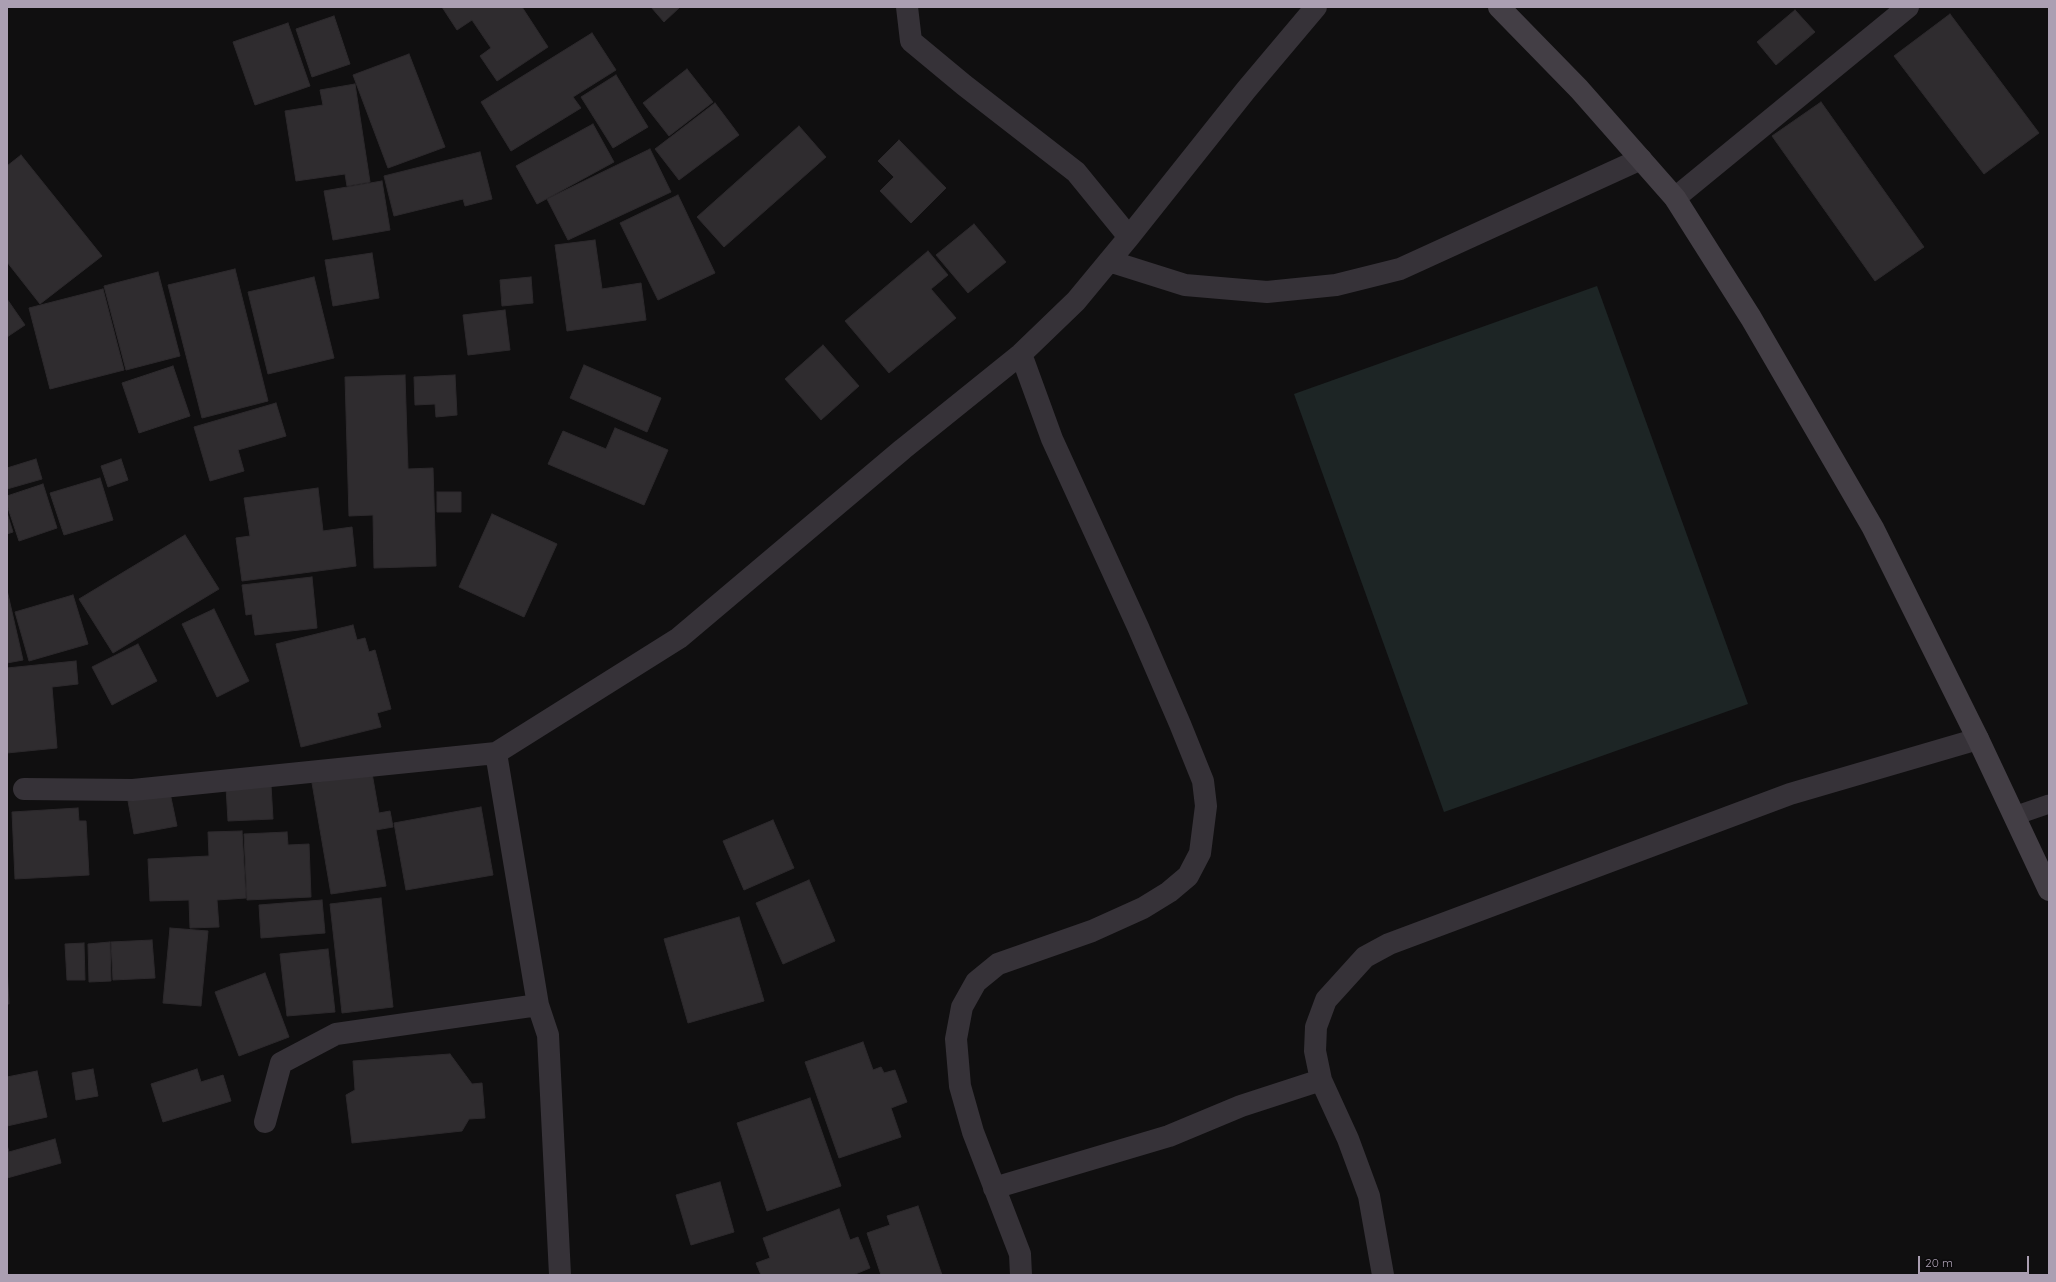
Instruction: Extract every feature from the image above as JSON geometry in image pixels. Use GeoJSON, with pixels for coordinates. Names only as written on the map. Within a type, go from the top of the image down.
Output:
{"type":"FeatureCollection","features":[{"type":"Feature","properties":{"kind":"street"},"geometry":{"type":"LineString","coordinates":[[907,7],[911,41],[964,85],[1076,172],[1130,237]]}},
{"type":"Feature","properties":{"kind":"street"},"geometry":{"type":"LineString","coordinates":[[24,789],[133,790],[496,754],[679,638],[903,449],[1021,354],[1076,301],[1130,237],[1246,90],[1316,7]]}},
{"type":"Feature","properties":{"kind":"street"},"geometry":{"type":"LineString","coordinates":[[1499,7],[1579,89],[1675,198],[1751,318],[1872,528],[1978,739],[2049,890]]}},
{"type":"Feature","properties":{"kind":"street"},"geometry":{"type":"LineString","coordinates":[[1675,198],[1908,7]]}},
{"type":"Feature","properties":{"kind":"street"},"geometry":{"type":"LineString","coordinates":[[1109,261],[1185,285],[1267,292],[1336,285],[1400,269],[1641,159]]}},
{"type":"Feature","properties":{"kind":"street"},"geometry":{"type":"LineString","coordinates":[[1021,354],[1052,439],[1138,627],[1180,724],[1203,781],[1206,806],[1200,853],[1188,876],[1169,892],[1143,908],[1092,931],[998,964],[976,982],[962,1007],[956,1039],[960,1086],[973,1132],[1020,1254],[1021,1275]]}},
{"type":"Feature","properties":{"kind":"street"},"geometry":{"type":"LineString","coordinates":[[1383,1275],[1369,1196],[1348,1139],[1321,1080],[1315,1051],[1316,1027],[1326,1000],[1365,957],[1389,944],[1790,794],[1978,739]]}},
{"type":"Feature","properties":{"kind":"street"},"geometry":{"type":"LineString","coordinates":[[496,754],[538,1005],[548,1035],[560,1275]]}},
{"type":"Feature","properties":{"kind":"street"},"geometry":{"type":"LineString","coordinates":[[265,1122],[281,1063],[336,1034],[538,1005]]}},
{"type":"Feature","properties":{"kind":"street"},"geometry":{"type":"LineString","coordinates":[[994,1188],[1169,1136],[1241,1106],[1321,1080]]}},
{"type":"Feature","properties":{"kind":"lane"},"geometry":{"type":"LineString","coordinates":[[2014,816],[2049,804]]}},
{"type":"Feature","properties":{"kind":"shaded area"},"geometry":{"type":"Polygon","coordinates":[[[1597,286],[1748,704],[1444,812],[1294,394],[1597,286]]]}},
{"type":"Feature","properties":{"kind":"building"},"geometry":{"type":"Polygon","coordinates":[[[442,7],[522,7],[548,47],[497,81],[480,56],[491,48],[472,20],[457,30],[442,7]]]}},
{"type":"Feature","properties":{"kind":"building"},"geometry":{"type":"Polygon","coordinates":[[[651,7],[680,7],[664,22],[651,7]]]}},
{"type":"Feature","properties":{"kind":"building"},"geometry":{"type":"Polygon","coordinates":[[[1795,10],[1815,32],[1776,65],[1757,42],[1795,10]]]}},
{"type":"Feature","properties":{"kind":"building"},"geometry":{"type":"Polygon","coordinates":[[[1950,14],[2039,133],[1984,174],[1894,56],[1950,14]]]}},
{"type":"Feature","properties":{"kind":"building"},"geometry":{"type":"Polygon","coordinates":[[[334,16],[350,64],[312,77],[296,29],[334,16]]]}},
{"type":"Feature","properties":{"kind":"building"},"geometry":{"type":"Polygon","coordinates":[[[288,23],[310,86],[255,105],[233,42],[288,23]]]}},
{"type":"Feature","properties":{"kind":"building"},"geometry":{"type":"Polygon","coordinates":[[[592,33],[616,70],[573,97],[581,108],[511,151],[481,102],[592,33]]]}},
{"type":"Feature","properties":{"kind":"building"},"geometry":{"type":"Polygon","coordinates":[[[409,54],[445,147],[388,168],[353,75],[409,54]]]}},
{"type":"Feature","properties":{"kind":"building"},"geometry":{"type":"Polygon","coordinates":[[[687,69],[713,102],[669,136],[643,103],[687,69]]]}},
{"type":"Feature","properties":{"kind":"building"},"geometry":{"type":"Polygon","coordinates":[[[616,75],[648,127],[613,148],[581,97],[616,75]]]}},
{"type":"Feature","properties":{"kind":"building"},"geometry":{"type":"Polygon","coordinates":[[[355,84],[370,182],[347,186],[345,174],[296,181],[285,111],[323,105],[320,90],[355,84]]]}},
{"type":"Feature","properties":{"kind":"building"},"geometry":{"type":"Polygon","coordinates":[[[1821,102],[1924,247],[1875,281],[1772,136],[1821,102]]]}},
{"type":"Feature","properties":{"kind":"building"},"geometry":{"type":"Polygon","coordinates":[[[715,103],[739,135],[679,180],[655,149],[715,103]]]}},
{"type":"Feature","properties":{"kind":"building"},"geometry":{"type":"Polygon","coordinates":[[[593,124],[614,162],[537,204],[516,166],[593,124]]]}},
{"type":"Feature","properties":{"kind":"building"},"geometry":{"type":"Polygon","coordinates":[[[799,126],[826,157],[724,247],[697,217],[799,126]]]}},
{"type":"Feature","properties":{"kind":"building"},"geometry":{"type":"Polygon","coordinates":[[[899,140],[946,188],[911,223],[880,191],[894,177],[878,161],[899,140]]]}},
{"type":"Feature","properties":{"kind":"building"},"geometry":{"type":"Polygon","coordinates":[[[650,149],[671,192],[568,240],[547,199],[650,149]]]}},
{"type":"Feature","properties":{"kind":"building"},"geometry":{"type":"Polygon","coordinates":[[[480,152],[492,199],[465,206],[463,199],[394,216],[384,176],[480,152]]]}},
{"type":"Feature","properties":{"kind":"building"},"geometry":{"type":"Polygon","coordinates":[[[21,155],[102,256],[40,304],[7,262],[7,166],[21,155]]]}},
{"type":"Feature","properties":{"kind":"building"},"geometry":{"type":"Polygon","coordinates":[[[382,181],[390,230],[333,240],[324,191],[382,181]]]}},
{"type":"Feature","properties":{"kind":"building"},"geometry":{"type":"Polygon","coordinates":[[[678,195],[715,273],[658,300],[620,223],[678,195]]]}},
{"type":"Feature","properties":{"kind":"building"},"geometry":{"type":"Polygon","coordinates":[[[974,224],[1006,262],[968,293],[936,255],[974,224]]]}},
{"type":"Feature","properties":{"kind":"building"},"geometry":{"type":"Polygon","coordinates":[[[595,240],[602,289],[641,283],[646,320],[567,331],[555,245],[595,240]]]}},
{"type":"Feature","properties":{"kind":"building"},"geometry":{"type":"Polygon","coordinates":[[[928,251],[948,275],[931,289],[956,318],[889,373],[845,321],[928,251]]]}},
{"type":"Feature","properties":{"kind":"building"},"geometry":{"type":"Polygon","coordinates":[[[372,253],[379,298],[333,306],[325,260],[372,253]]]}},
{"type":"Feature","properties":{"kind":"building"},"geometry":{"type":"Polygon","coordinates":[[[235,269],[268,401],[202,418],[168,285],[235,269]]]}},
{"type":"Feature","properties":{"kind":"building"},"geometry":{"type":"Polygon","coordinates":[[[158,272],[180,356],[126,370],[104,286],[158,272]]]}},
{"type":"Feature","properties":{"kind":"building"},"geometry":{"type":"Polygon","coordinates":[[[314,277],[334,358],[268,374],[248,292],[314,277]]]}},
{"type":"Feature","properties":{"kind":"building"},"geometry":{"type":"Polygon","coordinates":[[[531,277],[533,303],[502,306],[500,280],[531,277]]]}},
{"type":"Feature","properties":{"kind":"building"},"geometry":{"type":"Polygon","coordinates":[[[103,289],[124,370],[50,389],[29,308],[103,289]]]}},
{"type":"Feature","properties":{"kind":"building"},"geometry":{"type":"Polygon","coordinates":[[[7,299],[25,325],[7,337],[7,299]]]}},
{"type":"Feature","properties":{"kind":"building"},"geometry":{"type":"Polygon","coordinates":[[[505,310],[510,350],[468,355],[463,315],[505,310]]]}},
{"type":"Feature","properties":{"kind":"building"},"geometry":{"type":"Polygon","coordinates":[[[823,345],[859,386],[821,420],[785,379],[823,345]]]}},
{"type":"Feature","properties":{"kind":"building"},"geometry":{"type":"Polygon","coordinates":[[[584,365],[661,398],[647,432],[570,398],[584,365]]]}},
{"type":"Feature","properties":{"kind":"building"},"geometry":{"type":"Polygon","coordinates":[[[173,366],[190,416],[139,433],[122,383],[173,366]]]}},
{"type":"Feature","properties":{"kind":"building"},"geometry":{"type":"Polygon","coordinates":[[[405,375],[408,469],[433,468],[436,566],[374,568],[373,515],[349,516],[345,377],[405,375]]]}},
{"type":"Feature","properties":{"kind":"building"},"geometry":{"type":"Polygon","coordinates":[[[455,375],[457,415],[436,417],[435,404],[415,405],[414,377],[455,375]]]}},
{"type":"Feature","properties":{"kind":"building"},"geometry":{"type":"Polygon","coordinates":[[[276,403],[286,436],[238,450],[244,471],[210,481],[194,427],[276,403]]]}},
{"type":"Feature","properties":{"kind":"building"},"geometry":{"type":"Polygon","coordinates":[[[615,428],[668,450],[644,505],[548,464],[563,431],[606,449],[615,428]]]}},
{"type":"Feature","properties":{"kind":"building"},"geometry":{"type":"Polygon","coordinates":[[[36,459],[42,479],[7,489],[7,468],[36,459]]]}},
{"type":"Feature","properties":{"kind":"building"},"geometry":{"type":"Polygon","coordinates":[[[121,459],[128,480],[108,487],[101,466],[121,459]]]}},
{"type":"Feature","properties":{"kind":"building"},"geometry":{"type":"Polygon","coordinates":[[[100,478],[113,520],[64,535],[50,493],[100,478]]]}},
{"type":"Feature","properties":{"kind":"building"},"geometry":{"type":"Polygon","coordinates":[[[43,484],[57,528],[19,541],[7,505],[7,496],[43,484]]]}},
{"type":"Feature","properties":{"kind":"building"},"geometry":{"type":"Polygon","coordinates":[[[318,488],[323,531],[352,527],[356,566],[242,581],[236,538],[250,536],[244,498],[318,488]]]}},
{"type":"Feature","properties":{"kind":"building"},"geometry":{"type":"Polygon","coordinates":[[[437,492],[461,492],[461,512],[437,512],[437,492]]]}},
{"type":"Feature","properties":{"kind":"building"},"geometry":{"type":"Polygon","coordinates":[[[7,513],[13,532],[7,534],[7,513]]]}},
{"type":"Feature","properties":{"kind":"building"},"geometry":{"type":"Polygon","coordinates":[[[492,514],[557,544],[524,617],[459,587],[492,514]]]}},
{"type":"Feature","properties":{"kind":"building"},"geometry":{"type":"Polygon","coordinates":[[[185,535],[219,589],[113,653],[79,599],[185,535]]]}},
{"type":"Feature","properties":{"kind":"building"},"geometry":{"type":"Polygon","coordinates":[[[312,577],[317,628],[255,635],[252,614],[246,615],[242,585],[312,577]]]}},
{"type":"Feature","properties":{"kind":"building"},"geometry":{"type":"Polygon","coordinates":[[[7,590],[23,660],[7,663],[7,590]]]}},
{"type":"Feature","properties":{"kind":"building"},"geometry":{"type":"Polygon","coordinates":[[[73,595],[88,644],[29,661],[15,612],[73,595]]]}},
{"type":"Feature","properties":{"kind":"building"},"geometry":{"type":"Polygon","coordinates":[[[214,609],[249,681],[217,697],[182,624],[214,609]]]}},
{"type":"Feature","properties":{"kind":"building"},"geometry":{"type":"Polygon","coordinates":[[[353,625],[357,640],[365,638],[369,652],[375,650],[391,709],[377,713],[381,727],[301,747],[276,644],[353,625]]]}},
{"type":"Feature","properties":{"kind":"building"},"geometry":{"type":"Polygon","coordinates":[[[138,644],[157,681],[112,705],[92,667],[138,644]]]}},
{"type":"Feature","properties":{"kind":"building"},"geometry":{"type":"Polygon","coordinates":[[[76,661],[78,684],[52,687],[57,748],[7,753],[7,668],[76,661]]]}},
{"type":"Feature","properties":{"kind":"building"},"geometry":{"type":"Polygon","coordinates":[[[372,773],[379,813],[390,811],[393,827],[376,830],[386,886],[331,894],[312,783],[372,773]]]}},
{"type":"Feature","properties":{"kind":"building"},"geometry":{"type":"Polygon","coordinates":[[[271,785],[273,819],[228,821],[226,787],[271,785]]]}},
{"type":"Feature","properties":{"kind":"building"},"geometry":{"type":"Polygon","coordinates":[[[170,793],[177,826],[134,834],[128,801],[170,793]]]}},
{"type":"Feature","properties":{"kind":"building"},"geometry":{"type":"Polygon","coordinates":[[[481,807],[493,875],[406,890],[394,823],[481,807]]]}},
{"type":"Feature","properties":{"kind":"building"},"geometry":{"type":"Polygon","coordinates":[[[78,808],[79,821],[86,821],[89,875],[15,879],[12,812],[78,808]]]}},
{"type":"Feature","properties":{"kind":"building"},"geometry":{"type":"Polygon","coordinates":[[[773,820],[794,868],[744,890],[723,841],[773,820]]]}},
{"type":"Feature","properties":{"kind":"building"},"geometry":{"type":"Polygon","coordinates":[[[242,831],[246,898],[217,900],[219,927],[190,928],[189,900],[150,901],[148,859],[209,856],[208,832],[242,831]]]}},
{"type":"Feature","properties":{"kind":"building"},"geometry":{"type":"Polygon","coordinates":[[[287,832],[288,845],[309,844],[311,897],[247,900],[244,834],[287,832]]]}},
{"type":"Feature","properties":{"kind":"building"},"geometry":{"type":"Polygon","coordinates":[[[809,880],[835,941],[783,964],[756,903],[809,880]]]}},
{"type":"Feature","properties":{"kind":"building"},"geometry":{"type":"Polygon","coordinates":[[[381,898],[393,1007],[342,1013],[330,904],[381,898]]]}},
{"type":"Feature","properties":{"kind":"building"},"geometry":{"type":"Polygon","coordinates":[[[322,900],[325,933],[261,938],[259,905],[322,900]]]}},
{"type":"Feature","properties":{"kind":"building"},"geometry":{"type":"Polygon","coordinates":[[[739,917],[764,1001],[688,1023],[664,939],[739,917]]]}},
{"type":"Feature","properties":{"kind":"building"},"geometry":{"type":"Polygon","coordinates":[[[170,928],[208,931],[201,1006],[163,1003],[170,928]]]}},
{"type":"Feature","properties":{"kind":"building"},"geometry":{"type":"Polygon","coordinates":[[[152,940],[155,978],[113,980],[111,942],[152,940]]]}},
{"type":"Feature","properties":{"kind":"building"},"geometry":{"type":"Polygon","coordinates":[[[110,942],[111,981],[89,982],[88,944],[110,942]]]}},
{"type":"Feature","properties":{"kind":"building"},"geometry":{"type":"Polygon","coordinates":[[[84,943],[85,980],[67,980],[65,944],[84,943]]]}},
{"type":"Feature","properties":{"kind":"building"},"geometry":{"type":"Polygon","coordinates":[[[328,949],[335,1012],[287,1016],[280,954],[328,949]]]}},
{"type":"Feature","properties":{"kind":"building"},"geometry":{"type":"Polygon","coordinates":[[[7,966],[9,1004],[7,1004],[7,966]]]}},
{"type":"Feature","properties":{"kind":"building"},"geometry":{"type":"Polygon","coordinates":[[[265,973],[289,1037],[239,1056],[215,992],[265,973]]]}},
{"type":"Feature","properties":{"kind":"building"},"geometry":{"type":"Polygon","coordinates":[[[863,1042],[873,1070],[881,1067],[884,1073],[895,1070],[907,1102],[891,1108],[901,1137],[839,1158],[805,1062],[863,1042]]]}},
{"type":"Feature","properties":{"kind":"building"},"geometry":{"type":"Polygon","coordinates":[[[450,1054],[472,1084],[482,1083],[485,1118],[469,1119],[462,1131],[352,1143],[346,1095],[355,1090],[353,1061],[450,1054]]]}},
{"type":"Feature","properties":{"kind":"building"},"geometry":{"type":"Polygon","coordinates":[[[93,1069],[98,1096],[76,1100],[72,1073],[93,1069]]]}},
{"type":"Feature","properties":{"kind":"building"},"geometry":{"type":"Polygon","coordinates":[[[197,1069],[201,1082],[223,1075],[231,1101],[163,1122],[151,1084],[197,1069]]]}},
{"type":"Feature","properties":{"kind":"building"},"geometry":{"type":"Polygon","coordinates":[[[37,1071],[47,1117],[7,1126],[7,1077],[37,1071]]]}},
{"type":"Feature","properties":{"kind":"building"},"geometry":{"type":"Polygon","coordinates":[[[810,1098],[841,1186],[767,1211],[737,1123],[810,1098]]]}},
{"type":"Feature","properties":{"kind":"building"},"geometry":{"type":"Polygon","coordinates":[[[55,1139],[61,1163],[7,1178],[7,1145],[9,1152],[55,1139]]]}},
{"type":"Feature","properties":{"kind":"building"},"geometry":{"type":"Polygon","coordinates":[[[720,1182],[734,1232],[691,1245],[676,1195],[720,1182]]]}},
{"type":"Feature","properties":{"kind":"building"},"geometry":{"type":"Polygon","coordinates":[[[918,1206],[942,1275],[881,1275],[867,1233],[890,1225],[887,1216],[918,1206]]]}},
{"type":"Feature","properties":{"kind":"building"},"geometry":{"type":"Polygon","coordinates":[[[839,1209],[850,1240],[858,1237],[870,1268],[853,1275],[761,1275],[756,1263],[770,1258],[763,1238],[839,1209]]]}}]}
